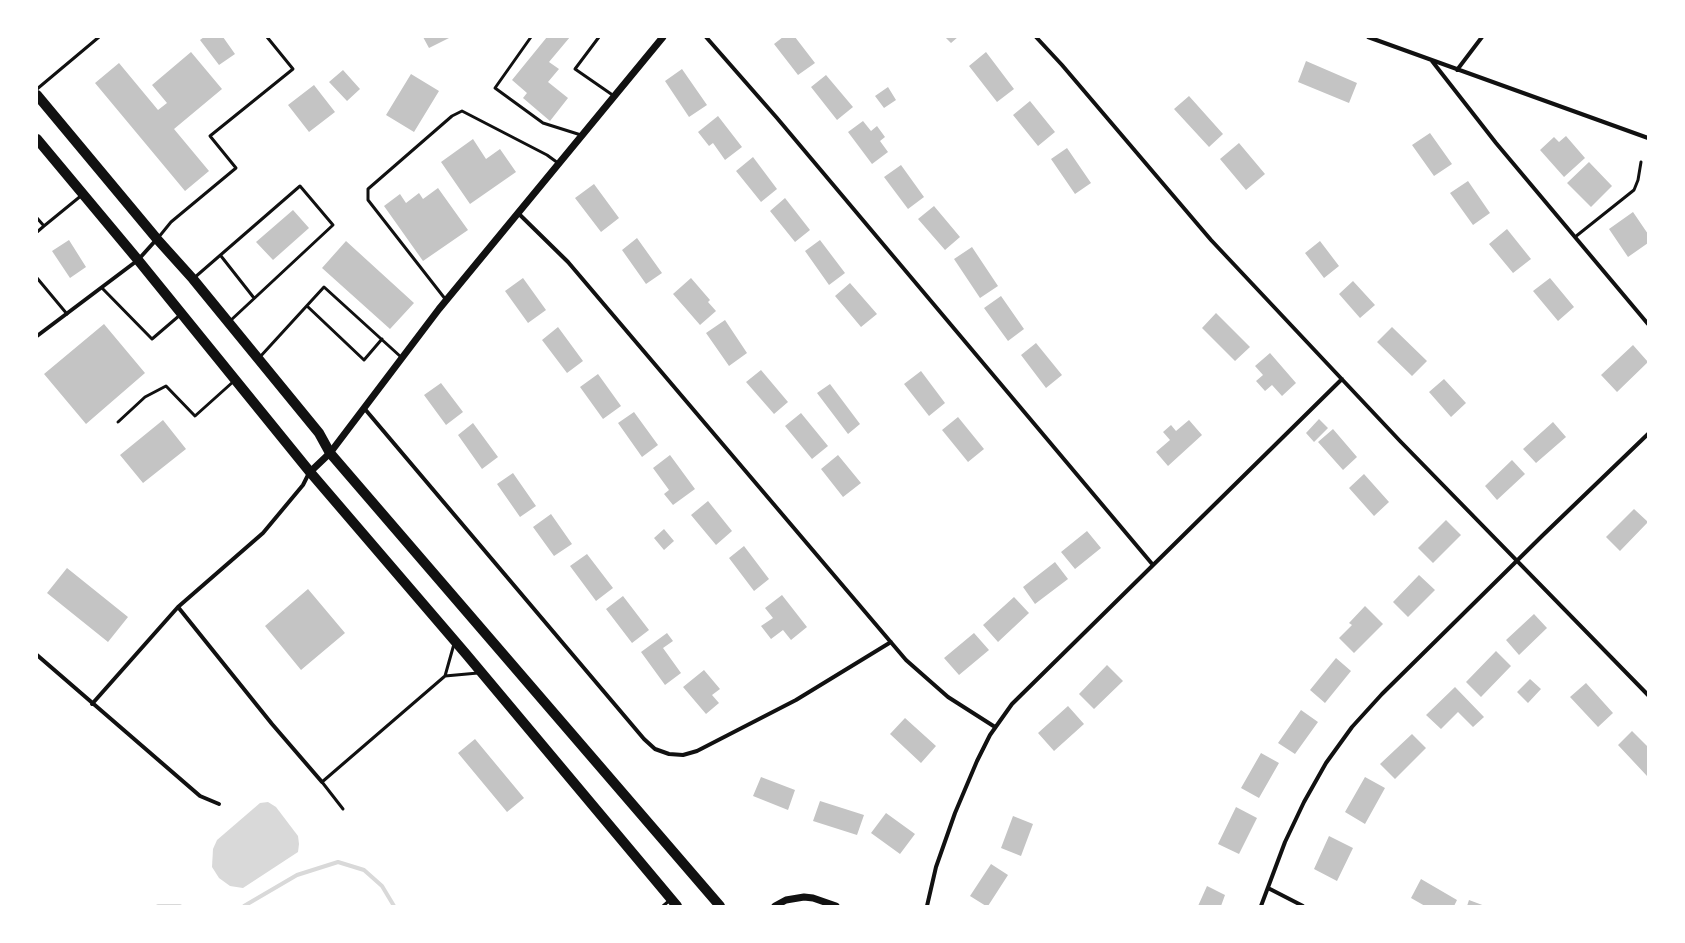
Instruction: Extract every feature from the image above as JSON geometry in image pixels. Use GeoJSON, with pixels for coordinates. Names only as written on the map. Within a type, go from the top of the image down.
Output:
{"type":"FeatureCollection","features":[{"type":"Feature","properties":{"kind":"main road"},"geometry":{"type":"LineString","coordinates":[[37,95],[157,239],[193,279],[319,433],[330,453],[720,906]]}},
{"type":"Feature","properties":{"kind":"main road"},"geometry":{"type":"LineString","coordinates":[[38,143],[138,260],[310,472],[482,673],[671,904]]}},
{"type":"Feature","properties":{"kind":"street"},"geometry":{"type":"LineString","coordinates":[[92,704],[178,606],[263,533],[303,485],[310,472],[330,453],[446,300],[517,212],[663,37]]}},
{"type":"Feature","properties":{"kind":"street"},"geometry":{"type":"LineString","coordinates":[[706,37],[787,130],[1153,565]]}},
{"type":"Feature","properties":{"kind":"street"},"geometry":{"type":"LineString","coordinates":[[1036,37],[1062,65],[1211,240],[1342,379],[1648,695]]}},
{"type":"Feature","properties":{"kind":"street"},"geometry":{"type":"LineString","coordinates":[[1368,37],[1648,138]]}},
{"type":"Feature","properties":{"kind":"street"},"geometry":{"type":"LineString","coordinates":[[1457,70],[1482,37]]}},
{"type":"Feature","properties":{"kind":"street"},"geometry":{"type":"LineString","coordinates":[[1432,61],[1496,143],[1648,324]]}},
{"type":"Feature","properties":{"kind":"street"},"geometry":{"type":"LineString","coordinates":[[517,212],[568,262],[906,660],[948,697],[995,727]]}},
{"type":"Feature","properties":{"kind":"street"},"geometry":{"type":"LineString","coordinates":[[37,336],[138,260],[157,239]]}},
{"type":"Feature","properties":{"kind":"street"},"geometry":{"type":"LineString","coordinates":[[927,906],[936,867],[955,813],[977,760],[995,727],[1018,698],[1342,379]]}},
{"type":"Feature","properties":{"kind":"street"},"geometry":{"type":"LineString","coordinates":[[364,408],[644,739],[655,749],[669,754],[683,755],[697,751],[796,700],[891,642]]}},
{"type":"Feature","properties":{"kind":"street"},"geometry":{"type":"LineString","coordinates":[[1261,906],[1285,842],[1304,802],[1326,763],[1352,727],[1382,694],[1517,560],[1648,434]]}},
{"type":"Feature","properties":{"kind":"street"},"geometry":{"type":"LineString","coordinates":[[178,606],[277,730],[322,782]]}},
{"type":"Feature","properties":{"kind":"street"},"geometry":{"type":"LineString","coordinates":[[37,655],[200,796],[219,804]]}},
{"type":"Feature","properties":{"kind":"street"},"geometry":{"type":"LineString","coordinates":[[1268,888],[1303,906]]}},
{"type":"Feature","properties":{"kind":"street"},"geometry":{"type":"LineString","coordinates":[[775,906],[786,900],[804,897],[813,898],[836,906]]}},
{"type":"Feature","properties":{"kind":"lane"},"geometry":{"type":"LineString","coordinates":[[37,89],[99,37]]}},
{"type":"Feature","properties":{"kind":"lane"},"geometry":{"type":"LineString","coordinates":[[157,239],[171,222],[236,168],[210,136],[293,69],[267,37]]}},
{"type":"Feature","properties":{"kind":"lane"},"geometry":{"type":"LineString","coordinates":[[531,37],[495,88],[543,123],[581,135]]}},
{"type":"Feature","properties":{"kind":"lane"},"geometry":{"type":"LineString","coordinates":[[599,37],[575,69],[614,96]]}},
{"type":"Feature","properties":{"kind":"lane"},"geometry":{"type":"LineString","coordinates":[[446,300],[368,200],[368,189],[452,116],[462,111],[547,155],[558,163]]}},
{"type":"Feature","properties":{"kind":"lane"},"geometry":{"type":"LineString","coordinates":[[1575,237],[1634,190],[1638,180],[1641,162]]}},
{"type":"Feature","properties":{"kind":"lane"},"geometry":{"type":"LineString","coordinates":[[193,279],[300,186],[333,225],[228,323]]}},
{"type":"Feature","properties":{"kind":"lane"},"geometry":{"type":"LineString","coordinates":[[37,232],[83,194]]}},
{"type":"Feature","properties":{"kind":"lane"},"geometry":{"type":"LineString","coordinates":[[37,218],[44,226]]}},
{"type":"Feature","properties":{"kind":"lane"},"geometry":{"type":"LineString","coordinates":[[221,256],[254,298]]}},
{"type":"Feature","properties":{"kind":"lane"},"geometry":{"type":"LineString","coordinates":[[37,278],[67,314]]}},
{"type":"Feature","properties":{"kind":"lane"},"geometry":{"type":"LineString","coordinates":[[258,359],[324,287],[402,358]]}},
{"type":"Feature","properties":{"kind":"lane"},"geometry":{"type":"LineString","coordinates":[[102,288],[152,339],[181,314]]}},
{"type":"Feature","properties":{"kind":"lane"},"geometry":{"type":"LineString","coordinates":[[307,306],[364,360],[382,339]]}},
{"type":"Feature","properties":{"kind":"lane"},"geometry":{"type":"LineString","coordinates":[[118,422],[145,397],[166,386],[195,416],[236,380]]}},
{"type":"Feature","properties":{"kind":"lane"},"geometry":{"type":"LineString","coordinates":[[343,808],[322,782],[445,676],[455,641]]}},
{"type":"Feature","properties":{"kind":"lane"},"geometry":{"type":"LineString","coordinates":[[445,676],[482,673]]}},
{"type":"Feature","properties":{"kind":"shaded area"},"geometry":{"type":"Polygon","coordinates":[[[268,802],[276,807],[298,836],[298,852],[243,888],[230,886],[219,878],[212,867],[213,849],[217,840],[260,803],[268,802]]]}},
{"type":"Feature","properties":{"kind":"building"},"geometry":{"type":"Polygon","coordinates":[[[204,37],[223,37],[235,54],[219,65],[200,40],[204,37]]]}},
{"type":"Feature","properties":{"kind":"building"},"geometry":{"type":"Polygon","coordinates":[[[423,37],[451,37],[429,48],[423,37]]]}},
{"type":"Feature","properties":{"kind":"building"},"geometry":{"type":"Polygon","coordinates":[[[547,37],[570,37],[549,62],[559,69],[548,82],[568,98],[550,121],[523,98],[527,93],[512,80],[547,37]]]}},
{"type":"Feature","properties":{"kind":"building"},"geometry":{"type":"Polygon","coordinates":[[[783,37],[795,37],[815,63],[798,75],[774,44],[783,37]]]}},
{"type":"Feature","properties":{"kind":"building"},"geometry":{"type":"Polygon","coordinates":[[[945,37],[958,37],[951,43],[945,37]]]}},
{"type":"Feature","properties":{"kind":"building"},"geometry":{"type":"Polygon","coordinates":[[[191,52],[222,89],[174,129],[209,171],[185,191],[95,83],[119,63],[158,110],[167,103],[152,85],[191,52]]]}},
{"type":"Feature","properties":{"kind":"building"},"geometry":{"type":"Polygon","coordinates":[[[986,52],[1014,89],[997,102],[969,66],[986,52]]]}},
{"type":"Feature","properties":{"kind":"building"},"geometry":{"type":"Polygon","coordinates":[[[1306,61],[1357,83],[1349,103],[1298,82],[1306,61]]]}},
{"type":"Feature","properties":{"kind":"building"},"geometry":{"type":"Polygon","coordinates":[[[682,69],[707,105],[689,117],[665,81],[682,69]]]}},
{"type":"Feature","properties":{"kind":"building"},"geometry":{"type":"Polygon","coordinates":[[[343,70],[360,89],[347,101],[329,82],[343,70]]]}},
{"type":"Feature","properties":{"kind":"building"},"geometry":{"type":"Polygon","coordinates":[[[411,74],[439,91],[414,132],[386,115],[411,74]]]}},
{"type":"Feature","properties":{"kind":"building"},"geometry":{"type":"Polygon","coordinates":[[[826,75],[853,107],[837,120],[811,87],[826,75]]]}},
{"type":"Feature","properties":{"kind":"building"},"geometry":{"type":"Polygon","coordinates":[[[314,85],[335,112],[309,132],[288,105],[314,85]]]}},
{"type":"Feature","properties":{"kind":"building"},"geometry":{"type":"Polygon","coordinates":[[[888,87],[896,100],[884,108],[875,96],[888,87]]]}},
{"type":"Feature","properties":{"kind":"building"},"geometry":{"type":"Polygon","coordinates":[[[1189,96],[1223,134],[1209,147],[1174,109],[1189,96]]]}},
{"type":"Feature","properties":{"kind":"building"},"geometry":{"type":"Polygon","coordinates":[[[1030,101],[1055,132],[1038,146],[1013,115],[1030,101]]]}},
{"type":"Feature","properties":{"kind":"building"},"geometry":{"type":"Polygon","coordinates":[[[718,116],[742,147],[725,160],[713,143],[709,146],[698,132],[718,116]]]}},
{"type":"Feature","properties":{"kind":"building"},"geometry":{"type":"Polygon","coordinates":[[[863,121],[871,131],[877,126],[885,137],[880,141],[888,152],[872,164],[848,132],[863,121]]]}},
{"type":"Feature","properties":{"kind":"building"},"geometry":{"type":"Polygon","coordinates":[[[1430,133],[1452,164],[1434,176],[1412,145],[1430,133]]]}},
{"type":"Feature","properties":{"kind":"building"},"geometry":{"type":"Polygon","coordinates":[[[1566,136],[1585,158],[1564,177],[1540,150],[1554,137],[1559,142],[1566,136]]]}},
{"type":"Feature","properties":{"kind":"building"},"geometry":{"type":"Polygon","coordinates":[[[473,139],[486,159],[500,149],[516,172],[470,204],[441,162],[473,139]]]}},
{"type":"Feature","properties":{"kind":"building"},"geometry":{"type":"Polygon","coordinates":[[[1239,143],[1265,174],[1246,190],[1220,159],[1239,143]]]}},
{"type":"Feature","properties":{"kind":"building"},"geometry":{"type":"Polygon","coordinates":[[[1067,148],[1091,183],[1075,194],[1051,159],[1067,148]]]}},
{"type":"Feature","properties":{"kind":"building"},"geometry":{"type":"Polygon","coordinates":[[[753,157],[777,189],[761,202],[736,171],[753,157]]]}},
{"type":"Feature","properties":{"kind":"building"},"geometry":{"type":"Polygon","coordinates":[[[1589,162],[1612,186],[1591,207],[1567,183],[1589,162]]]}},
{"type":"Feature","properties":{"kind":"building"},"geometry":{"type":"Polygon","coordinates":[[[901,165],[924,197],[908,209],[884,177],[901,165]]]}},
{"type":"Feature","properties":{"kind":"building"},"geometry":{"type":"Polygon","coordinates":[[[1468,181],[1490,213],[1473,225],[1450,193],[1468,181]]]}},
{"type":"Feature","properties":{"kind":"building"},"geometry":{"type":"Polygon","coordinates":[[[594,184],[619,218],[601,232],[575,198],[594,184]]]}},
{"type":"Feature","properties":{"kind":"building"},"geometry":{"type":"Polygon","coordinates":[[[438,188],[468,230],[423,261],[384,206],[400,194],[406,203],[419,193],[423,199],[438,188]]]}},
{"type":"Feature","properties":{"kind":"building"},"geometry":{"type":"Polygon","coordinates":[[[785,198],[810,230],[795,242],[770,211],[785,198]]]}},
{"type":"Feature","properties":{"kind":"building"},"geometry":{"type":"Polygon","coordinates":[[[934,206],[960,237],[945,250],[918,219],[934,206]]]}},
{"type":"Feature","properties":{"kind":"building"},"geometry":{"type":"Polygon","coordinates":[[[293,210],[309,228],[273,260],[256,242],[293,210]]]}},
{"type":"Feature","properties":{"kind":"building"},"geometry":{"type":"Polygon","coordinates":[[[1633,212],[1648,234],[1648,243],[1628,257],[1609,229],[1633,212]]]}},
{"type":"Feature","properties":{"kind":"building"},"geometry":{"type":"Polygon","coordinates":[[[1507,229],[1531,259],[1513,273],[1489,244],[1507,229]]]}},
{"type":"Feature","properties":{"kind":"building"},"geometry":{"type":"Polygon","coordinates":[[[637,238],[662,273],[646,284],[622,250],[637,238]]]}},
{"type":"Feature","properties":{"kind":"building"},"geometry":{"type":"Polygon","coordinates":[[[69,240],[86,267],[70,278],[52,251],[69,240]]]}},
{"type":"Feature","properties":{"kind":"building"},"geometry":{"type":"Polygon","coordinates":[[[820,240],[845,273],[829,285],[805,251],[820,240]]]}},
{"type":"Feature","properties":{"kind":"building"},"geometry":{"type":"Polygon","coordinates":[[[346,241],[414,303],[390,329],[322,268],[346,241]]]}},
{"type":"Feature","properties":{"kind":"building"},"geometry":{"type":"Polygon","coordinates":[[[1320,241],[1339,266],[1324,278],[1305,253],[1320,241]]]}},
{"type":"Feature","properties":{"kind":"building"},"geometry":{"type":"Polygon","coordinates":[[[972,247],[998,286],[980,298],[954,259],[972,247]]]}},
{"type":"Feature","properties":{"kind":"building"},"geometry":{"type":"Polygon","coordinates":[[[523,278],[546,310],[528,323],[505,291],[523,278]]]}},
{"type":"Feature","properties":{"kind":"building"},"geometry":{"type":"Polygon","coordinates":[[[691,278],[710,300],[708,302],[716,311],[700,325],[673,294],[691,278]]]}},
{"type":"Feature","properties":{"kind":"building"},"geometry":{"type":"Polygon","coordinates":[[[1550,278],[1574,307],[1558,321],[1533,291],[1550,278]]]}},
{"type":"Feature","properties":{"kind":"building"},"geometry":{"type":"Polygon","coordinates":[[[1353,281],[1375,305],[1360,318],[1339,294],[1353,281]]]}},
{"type":"Feature","properties":{"kind":"building"},"geometry":{"type":"Polygon","coordinates":[[[850,283],[877,314],[861,327],[835,296],[850,283]]]}},
{"type":"Feature","properties":{"kind":"building"},"geometry":{"type":"Polygon","coordinates":[[[1001,296],[1024,329],[1008,341],[984,308],[1001,296]]]}},
{"type":"Feature","properties":{"kind":"building"},"geometry":{"type":"Polygon","coordinates":[[[1216,313],[1250,347],[1235,361],[1202,328],[1216,313]]]}},
{"type":"Feature","properties":{"kind":"building"},"geometry":{"type":"Polygon","coordinates":[[[725,320],[747,353],[729,366],[706,333],[725,320]]]}},
{"type":"Feature","properties":{"kind":"building"},"geometry":{"type":"Polygon","coordinates":[[[104,324],[145,373],[86,424],[44,374],[104,324]]]}},
{"type":"Feature","properties":{"kind":"building"},"geometry":{"type":"Polygon","coordinates":[[[558,327],[583,361],[567,373],[542,340],[558,327]]]}},
{"type":"Feature","properties":{"kind":"building"},"geometry":{"type":"Polygon","coordinates":[[[1392,327],[1427,361],[1412,376],[1377,342],[1392,327]]]}},
{"type":"Feature","properties":{"kind":"building"},"geometry":{"type":"Polygon","coordinates":[[[1036,343],[1062,375],[1046,388],[1021,355],[1036,343]]]}},
{"type":"Feature","properties":{"kind":"building"},"geometry":{"type":"Polygon","coordinates":[[[1633,345],[1648,362],[1617,392],[1601,375],[1633,345]]]}},
{"type":"Feature","properties":{"kind":"building"},"geometry":{"type":"Polygon","coordinates":[[[1270,353],[1296,383],[1282,396],[1272,385],[1265,391],[1256,381],[1263,375],[1255,366],[1270,353]]]}},
{"type":"Feature","properties":{"kind":"building"},"geometry":{"type":"Polygon","coordinates":[[[761,370],[788,402],[774,414],[746,382],[761,370]]]}},
{"type":"Feature","properties":{"kind":"building"},"geometry":{"type":"Polygon","coordinates":[[[921,371],[945,403],[929,416],[904,384],[921,371]]]}},
{"type":"Feature","properties":{"kind":"building"},"geometry":{"type":"Polygon","coordinates":[[[598,374],[621,406],[603,419],[580,387],[598,374]]]}},
{"type":"Feature","properties":{"kind":"building"},"geometry":{"type":"Polygon","coordinates":[[[1444,379],[1466,403],[1451,417],[1429,392],[1444,379]]]}},
{"type":"Feature","properties":{"kind":"building"},"geometry":{"type":"Polygon","coordinates":[[[441,383],[463,412],[446,425],[424,395],[441,383]]]}},
{"type":"Feature","properties":{"kind":"building"},"geometry":{"type":"Polygon","coordinates":[[[830,384],[860,424],[848,434],[817,393],[830,384]]]}},
{"type":"Feature","properties":{"kind":"building"},"geometry":{"type":"Polygon","coordinates":[[[634,412],[658,445],[642,457],[618,423],[634,412]]]}},
{"type":"Feature","properties":{"kind":"building"},"geometry":{"type":"Polygon","coordinates":[[[801,413],[828,446],[812,459],[785,426],[801,413]]]}},
{"type":"Feature","properties":{"kind":"building"},"geometry":{"type":"Polygon","coordinates":[[[958,417],[984,449],[968,462],[942,430],[958,417]]]}},
{"type":"Feature","properties":{"kind":"building"},"geometry":{"type":"Polygon","coordinates":[[[1319,419],[1328,428],[1314,442],[1306,433],[1319,419]]]}},
{"type":"Feature","properties":{"kind":"building"},"geometry":{"type":"Polygon","coordinates":[[[163,420],[186,449],[143,483],[120,455],[163,420]]]}},
{"type":"Feature","properties":{"kind":"building"},"geometry":{"type":"Polygon","coordinates":[[[1189,420],[1202,435],[1168,466],[1156,452],[1170,440],[1163,432],[1171,425],[1176,431],[1189,420]]]}},
{"type":"Feature","properties":{"kind":"building"},"geometry":{"type":"Polygon","coordinates":[[[1553,422],[1566,437],[1536,463],[1523,449],[1553,422]]]}},
{"type":"Feature","properties":{"kind":"building"},"geometry":{"type":"Polygon","coordinates":[[[473,423],[498,457],[482,469],[458,435],[473,423]]]}},
{"type":"Feature","properties":{"kind":"building"},"geometry":{"type":"Polygon","coordinates":[[[1333,429],[1357,457],[1343,470],[1318,442],[1333,429]]]}},
{"type":"Feature","properties":{"kind":"building"},"geometry":{"type":"Polygon","coordinates":[[[670,455],[695,489],[673,505],[664,494],[669,490],[653,468],[670,455]]]}},
{"type":"Feature","properties":{"kind":"building"},"geometry":{"type":"Polygon","coordinates":[[[838,455],[861,483],[843,497],[821,469],[838,455]]]}},
{"type":"Feature","properties":{"kind":"building"},"geometry":{"type":"Polygon","coordinates":[[[1512,460],[1525,474],[1497,500],[1485,486],[1512,460]]]}},
{"type":"Feature","properties":{"kind":"building"},"geometry":{"type":"Polygon","coordinates":[[[513,473],[536,506],[520,517],[497,484],[513,473]]]}},
{"type":"Feature","properties":{"kind":"building"},"geometry":{"type":"Polygon","coordinates":[[[1364,474],[1389,502],[1374,516],[1349,488],[1364,474]]]}},
{"type":"Feature","properties":{"kind":"building"},"geometry":{"type":"Polygon","coordinates":[[[708,501],[732,531],[716,545],[691,515],[708,501]]]}},
{"type":"Feature","properties":{"kind":"building"},"geometry":{"type":"Polygon","coordinates":[[[1634,509],[1648,522],[1620,551],[1606,537],[1634,509]]]}},
{"type":"Feature","properties":{"kind":"building"},"geometry":{"type":"Polygon","coordinates":[[[551,514],[572,544],[554,556],[533,527],[551,514]]]}},
{"type":"Feature","properties":{"kind":"building"},"geometry":{"type":"Polygon","coordinates":[[[1446,520],[1461,535],[1433,563],[1418,548],[1446,520]]]}},
{"type":"Feature","properties":{"kind":"building"},"geometry":{"type":"Polygon","coordinates":[[[664,529],[674,541],[664,550],[654,538],[664,529]]]}},
{"type":"Feature","properties":{"kind":"building"},"geometry":{"type":"Polygon","coordinates":[[[1087,531],[1101,548],[1075,569],[1061,552],[1087,531]]]}},
{"type":"Feature","properties":{"kind":"building"},"geometry":{"type":"Polygon","coordinates":[[[744,546],[769,579],[754,591],[729,558],[744,546]]]}},
{"type":"Feature","properties":{"kind":"building"},"geometry":{"type":"Polygon","coordinates":[[[587,554],[613,588],[596,601],[570,566],[587,554]]]}},
{"type":"Feature","properties":{"kind":"building"},"geometry":{"type":"Polygon","coordinates":[[[1055,562],[1068,579],[1035,604],[1023,587],[1055,562]]]}},
{"type":"Feature","properties":{"kind":"building"},"geometry":{"type":"Polygon","coordinates":[[[67,568],[128,617],[108,642],[47,593],[67,568]]]}},
{"type":"Feature","properties":{"kind":"building"},"geometry":{"type":"Polygon","coordinates":[[[1419,575],[1435,590],[1408,617],[1393,602],[1419,575]]]}},
{"type":"Feature","properties":{"kind":"building"},"geometry":{"type":"Polygon","coordinates":[[[308,589],[345,633],[301,670],[265,626],[308,589]]]}},
{"type":"Feature","properties":{"kind":"building"},"geometry":{"type":"Polygon","coordinates":[[[782,595],[807,627],[791,640],[783,630],[771,639],[761,626],[773,618],[765,608],[782,595]]]}},
{"type":"Feature","properties":{"kind":"building"},"geometry":{"type":"Polygon","coordinates":[[[623,596],[649,630],[632,643],[606,609],[623,596]]]}},
{"type":"Feature","properties":{"kind":"building"},"geometry":{"type":"Polygon","coordinates":[[[1014,597],[1029,613],[998,642],[983,625],[1014,597]]]}},
{"type":"Feature","properties":{"kind":"building"},"geometry":{"type":"Polygon","coordinates":[[[1365,606],[1383,624],[1354,653],[1339,638],[1352,625],[1349,623],[1365,606]]]}},
{"type":"Feature","properties":{"kind":"building"},"geometry":{"type":"Polygon","coordinates":[[[1534,614],[1547,628],[1519,655],[1506,640],[1534,614]]]}},
{"type":"Feature","properties":{"kind":"building"},"geometry":{"type":"Polygon","coordinates":[[[667,633],[673,641],[663,648],[681,673],[665,685],[641,652],[667,633]]]}},
{"type":"Feature","properties":{"kind":"building"},"geometry":{"type":"Polygon","coordinates":[[[974,633],[989,650],[959,675],[944,658],[974,633]]]}},
{"type":"Feature","properties":{"kind":"building"},"geometry":{"type":"Polygon","coordinates":[[[1496,651],[1511,666],[1481,697],[1466,682],[1496,651]]]}},
{"type":"Feature","properties":{"kind":"building"},"geometry":{"type":"Polygon","coordinates":[[[1336,658],[1351,671],[1325,703],[1310,690],[1336,658]]]}},
{"type":"Feature","properties":{"kind":"building"},"geometry":{"type":"Polygon","coordinates":[[[1107,665],[1123,681],[1094,709],[1079,694],[1107,665]]]}},
{"type":"Feature","properties":{"kind":"building"},"geometry":{"type":"Polygon","coordinates":[[[704,670],[720,689],[712,695],[719,703],[706,714],[683,687],[704,670]]]}},
{"type":"Feature","properties":{"kind":"building"},"geometry":{"type":"Polygon","coordinates":[[[1530,679],[1541,689],[1528,703],[1517,692],[1530,679]]]}},
{"type":"Feature","properties":{"kind":"building"},"geometry":{"type":"Polygon","coordinates":[[[1586,683],[1613,713],[1598,727],[1570,697],[1586,683]]]}},
{"type":"Feature","properties":{"kind":"building"},"geometry":{"type":"Polygon","coordinates":[[[1455,687],[1484,717],[1473,727],[1458,712],[1441,729],[1426,715],[1455,687]]]}},
{"type":"Feature","properties":{"kind":"building"},"geometry":{"type":"Polygon","coordinates":[[[1068,706],[1084,724],[1054,751],[1038,733],[1068,706]]]}},
{"type":"Feature","properties":{"kind":"building"},"geometry":{"type":"Polygon","coordinates":[[[1301,710],[1318,722],[1295,754],[1278,743],[1301,710]]]}},
{"type":"Feature","properties":{"kind":"building"},"geometry":{"type":"Polygon","coordinates":[[[905,718],[936,746],[921,763],[890,734],[905,718]]]}},
{"type":"Feature","properties":{"kind":"building"},"geometry":{"type":"Polygon","coordinates":[[[1632,731],[1648,747],[1647,776],[1618,745],[1632,731]]]}},
{"type":"Feature","properties":{"kind":"building"},"geometry":{"type":"Polygon","coordinates":[[[1412,734],[1426,748],[1395,779],[1380,764],[1412,734]]]}},
{"type":"Feature","properties":{"kind":"building"},"geometry":{"type":"Polygon","coordinates":[[[475,739],[524,798],[507,812],[458,753],[475,739]]]}},
{"type":"Feature","properties":{"kind":"building"},"geometry":{"type":"Polygon","coordinates":[[[1261,753],[1279,763],[1259,798],[1241,788],[1261,753]]]}},
{"type":"Feature","properties":{"kind":"building"},"geometry":{"type":"Polygon","coordinates":[[[761,777],[795,790],[788,810],[753,796],[761,777]]]}},
{"type":"Feature","properties":{"kind":"building"},"geometry":{"type":"Polygon","coordinates":[[[1365,777],[1385,788],[1365,824],[1345,812],[1365,777]]]}},
{"type":"Feature","properties":{"kind":"building"},"geometry":{"type":"Polygon","coordinates":[[[820,801],[864,815],[857,835],[813,821],[820,801]]]}},
{"type":"Feature","properties":{"kind":"building"},"geometry":{"type":"Polygon","coordinates":[[[1236,807],[1257,818],[1239,854],[1218,844],[1236,807]]]}},
{"type":"Feature","properties":{"kind":"building"},"geometry":{"type":"Polygon","coordinates":[[[886,813],[915,834],[900,854],[871,833],[886,813]]]}},
{"type":"Feature","properties":{"kind":"building"},"geometry":{"type":"Polygon","coordinates":[[[1013,816],[1033,824],[1021,856],[1001,848],[1013,816]]]}},
{"type":"Feature","properties":{"kind":"building"},"geometry":{"type":"Polygon","coordinates":[[[1329,836],[1353,848],[1337,881],[1314,869],[1329,836]]]}},
{"type":"Feature","properties":{"kind":"building"},"geometry":{"type":"Polygon","coordinates":[[[991,864],[1008,875],[988,906],[986,906],[970,896],[991,864]]]}},
{"type":"Feature","properties":{"kind":"building"},"geometry":{"type":"Polygon","coordinates":[[[1421,879],[1457,900],[1454,906],[1425,906],[1411,898],[1421,879]]]}},
{"type":"Feature","properties":{"kind":"building"},"geometry":{"type":"Polygon","coordinates":[[[1207,886],[1225,895],[1221,906],[1198,906],[1207,886]]]}},
{"type":"Feature","properties":{"kind":"building"},"geometry":{"type":"Polygon","coordinates":[[[1469,900],[1485,906],[1467,906],[1469,900]]]}},
{"type":"Feature","properties":{"kind":"waterway"},"geometry":{"type":"LineString","coordinates":[[244,906],[297,875],[338,862],[364,870],[382,886],[394,906]]}},
{"type":"Feature","properties":{"kind":"waterway"},"geometry":{"type":"LineString","coordinates":[[158,906],[180,906]]}}]}
